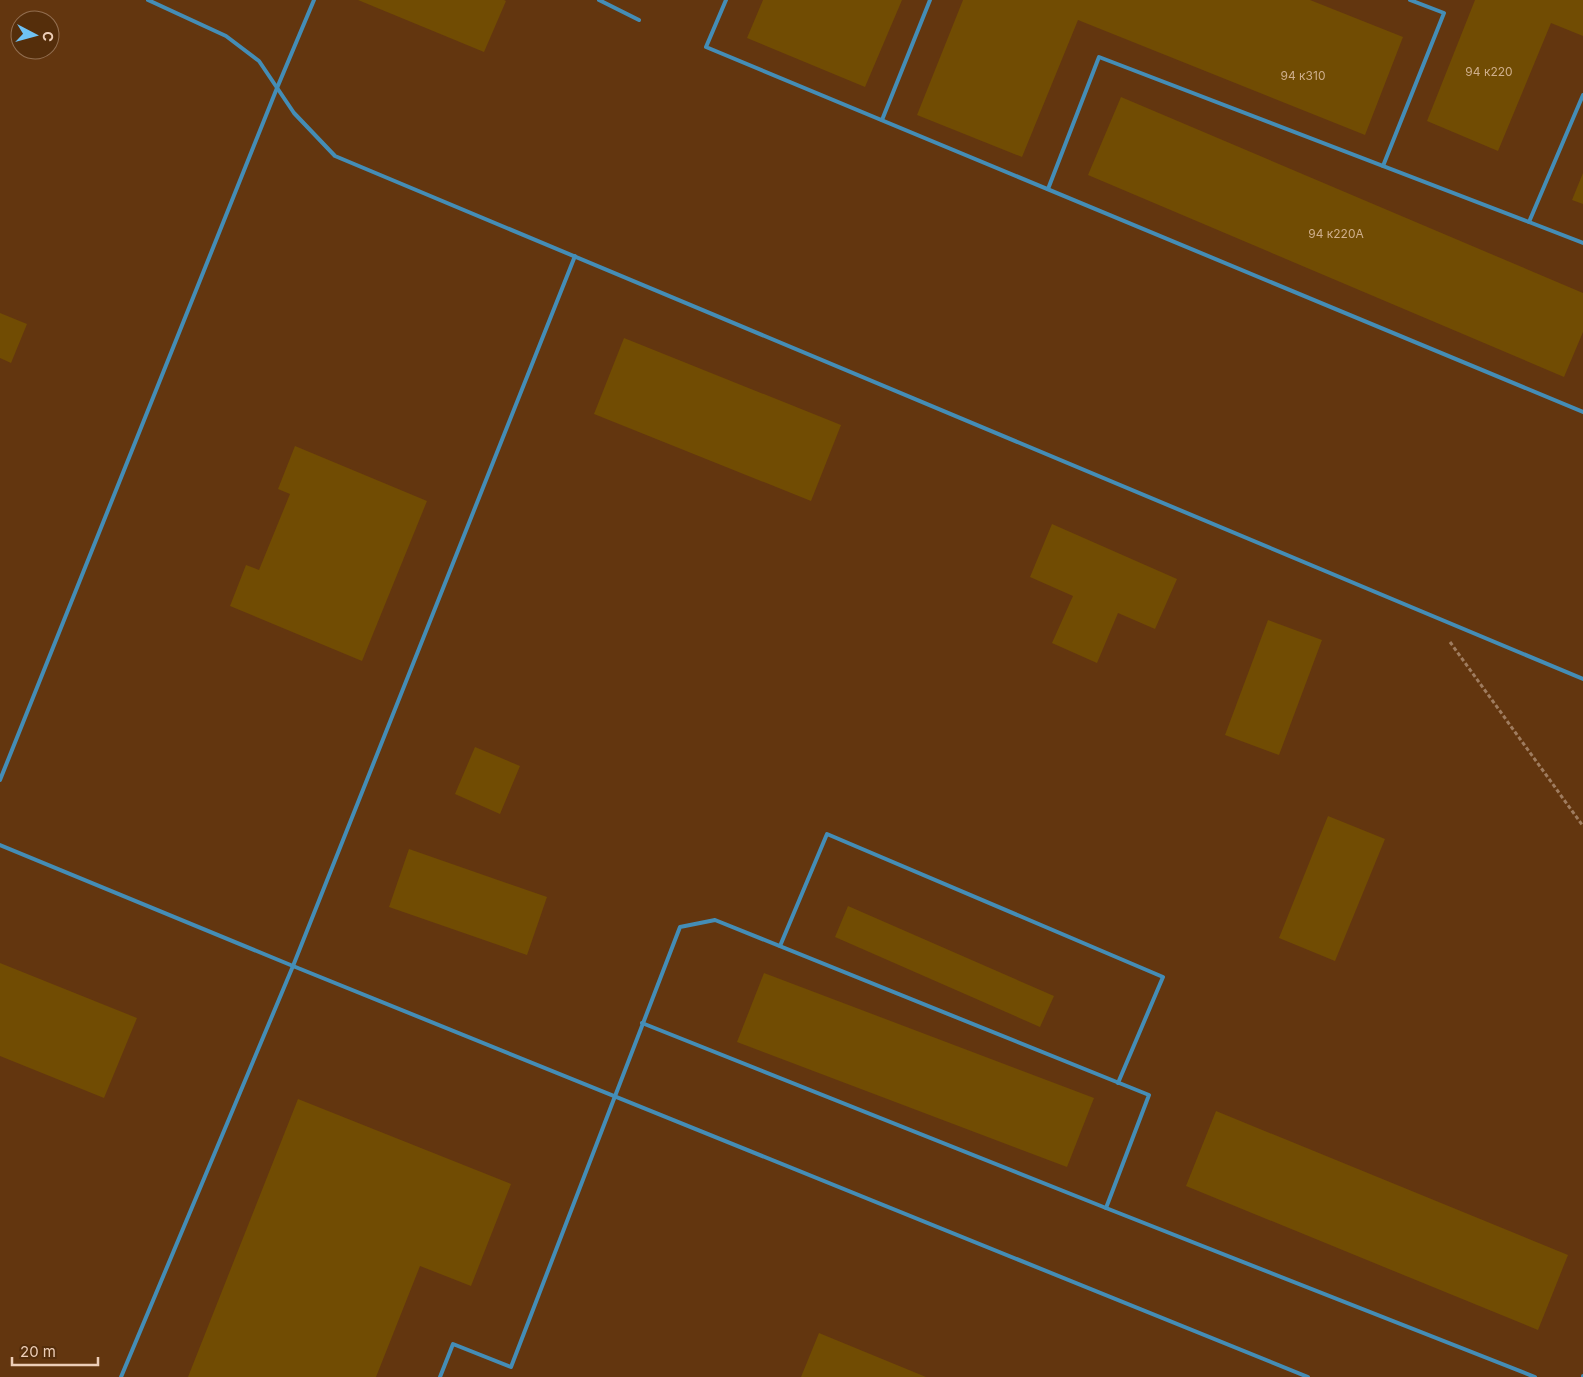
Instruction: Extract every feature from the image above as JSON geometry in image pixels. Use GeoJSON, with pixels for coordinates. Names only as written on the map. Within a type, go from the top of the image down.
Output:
{"type":"FeatureCollection","features":[{"type":"Feature","properties":{"kind":"lane"},"geometry":{"type":"LineString","coordinates":[[148,0],[226,36],[259,61],[294,113],[335,156],[1583,679]]}},
{"type":"Feature","properties":{"kind":"lane"},"geometry":{"type":"LineString","coordinates":[[0,780],[314,0]]}},
{"type":"Feature","properties":{"kind":"lane"},"geometry":{"type":"LineString","coordinates":[[599,0],[639,20]]}},
{"type":"Feature","properties":{"kind":"lane"},"geometry":{"type":"LineString","coordinates":[[726,0],[706,47],[1583,412]]}},
{"type":"Feature","properties":{"kind":"lane"},"geometry":{"type":"LineString","coordinates":[[882,120],[930,0]]}},
{"type":"Feature","properties":{"kind":"lane"},"geometry":{"type":"LineString","coordinates":[[1383,166],[1444,13],[1410,0]]}},
{"type":"Feature","properties":{"kind":"lane"},"geometry":{"type":"LineString","coordinates":[[1048,189],[1099,57],[1583,243]]}},
{"type":"Feature","properties":{"kind":"lane"},"geometry":{"type":"LineString","coordinates":[[1530,222],[1583,95]]}},
{"type":"Feature","properties":{"kind":"lane"},"geometry":{"type":"LineString","coordinates":[[121,1377],[293,966],[575,256]]}},
{"type":"Feature","properties":{"kind":"lane"},"geometry":{"type":"LineString","coordinates":[[780,946],[827,834],[1163,977],[1118,1083]]}},
{"type":"Feature","properties":{"kind":"lane"},"geometry":{"type":"LineString","coordinates":[[0,846],[1308,1377]]}},
{"type":"Feature","properties":{"kind":"lane"},"geometry":{"type":"LineString","coordinates":[[440,1377],[453,1344],[511,1366],[680,927],[715,920],[1149,1096],[1106,1208]]}},
{"type":"Feature","properties":{"kind":"lane"},"geometry":{"type":"LineString","coordinates":[[642,1023],[1535,1377]]}},
{"type":"Feature","properties":{"kind":"path"},"geometry":{"type":"LineString","coordinates":[[1430,615],[1583,826]]}},
{"type":"Feature","properties":{"kind":"shaded area"},"geometry":{"type":"Polygon","coordinates":[[[0,0],[1583,0],[1583,1377],[0,1377],[0,0]]]}},
{"type":"Feature","properties":{"kind":"building"},"geometry":{"type":"Polygon","coordinates":[[[358,0],[504,0],[506,1],[484,52],[358,0]]]}},
{"type":"Feature","properties":{"kind":"building"},"geometry":{"type":"Polygon","coordinates":[[[763,0],[902,0],[865,87],[747,38],[763,0]]]}},
{"type":"Feature","properties":{"kind":"building"},"geometry":{"type":"Polygon","coordinates":[[[963,0],[1310,0],[1403,37],[1365,135],[1078,20],[1022,157],[917,115],[963,0]]]}},
{"type":"Feature","properties":{"kind":"building"},"geometry":{"type":"Polygon","coordinates":[[[1475,0],[1583,0],[1583,36],[1551,23],[1498,151],[1427,121],[1475,0]]]}},
{"type":"Feature","properties":{"kind":"building"},"geometry":{"type":"Polygon","coordinates":[[[1121,97],[1583,293],[1583,332],[1564,377],[1088,175],[1121,97]]]}},
{"type":"Feature","properties":{"kind":"building"},"geometry":{"type":"Polygon","coordinates":[[[1583,173],[1583,204],[1572,200],[1583,173]]]}},
{"type":"Feature","properties":{"kind":"building"},"geometry":{"type":"Polygon","coordinates":[[[0,313],[27,324],[11,363],[0,358],[0,313]]]}},
{"type":"Feature","properties":{"kind":"building"},"geometry":{"type":"Polygon","coordinates":[[[624,338],[841,425],[811,501],[594,414],[624,338]]]}},
{"type":"Feature","properties":{"kind":"building"},"geometry":{"type":"Polygon","coordinates":[[[295,446],[427,501],[362,661],[230,606],[246,565],[259,570],[290,494],[278,489],[295,446]]]}},
{"type":"Feature","properties":{"kind":"building"},"geometry":{"type":"Polygon","coordinates":[[[1052,524],[1177,579],[1155,629],[1118,613],[1097,663],[1052,643],[1073,596],[1030,577],[1052,524]]]}},
{"type":"Feature","properties":{"kind":"building"},"geometry":{"type":"Polygon","coordinates":[[[1268,620],[1322,640],[1279,755],[1225,735],[1268,620]]]}},
{"type":"Feature","properties":{"kind":"building"},"geometry":{"type":"Polygon","coordinates":[[[475,747],[520,766],[500,814],[455,794],[475,747]]]}},
{"type":"Feature","properties":{"kind":"building"},"geometry":{"type":"Polygon","coordinates":[[[1328,816],[1385,839],[1335,961],[1279,938],[1328,816]]]}},
{"type":"Feature","properties":{"kind":"building"},"geometry":{"type":"Polygon","coordinates":[[[409,849],[547,897],[527,955],[389,907],[409,849]]]}},
{"type":"Feature","properties":{"kind":"building"},"geometry":{"type":"Polygon","coordinates":[[[848,906],[1054,996],[1040,1027],[835,937],[848,906]]]}},
{"type":"Feature","properties":{"kind":"building"},"geometry":{"type":"Polygon","coordinates":[[[0,963],[137,1018],[104,1098],[0,1056],[0,963]]]}},
{"type":"Feature","properties":{"kind":"building"},"geometry":{"type":"Polygon","coordinates":[[[764,973],[1094,1098],[1067,1167],[737,1042],[764,973]]]}},
{"type":"Feature","properties":{"kind":"building"},"geometry":{"type":"Polygon","coordinates":[[[298,1099],[511,1184],[471,1286],[420,1266],[376,1377],[188,1377],[298,1099]]]}},
{"type":"Feature","properties":{"kind":"building"},"geometry":{"type":"Polygon","coordinates":[[[1216,1111],[1568,1255],[1538,1330],[1186,1186],[1216,1111]]]}},
{"type":"Feature","properties":{"kind":"building"},"geometry":{"type":"Polygon","coordinates":[[[819,1333],[926,1377],[801,1377],[819,1333]]]}}]}
